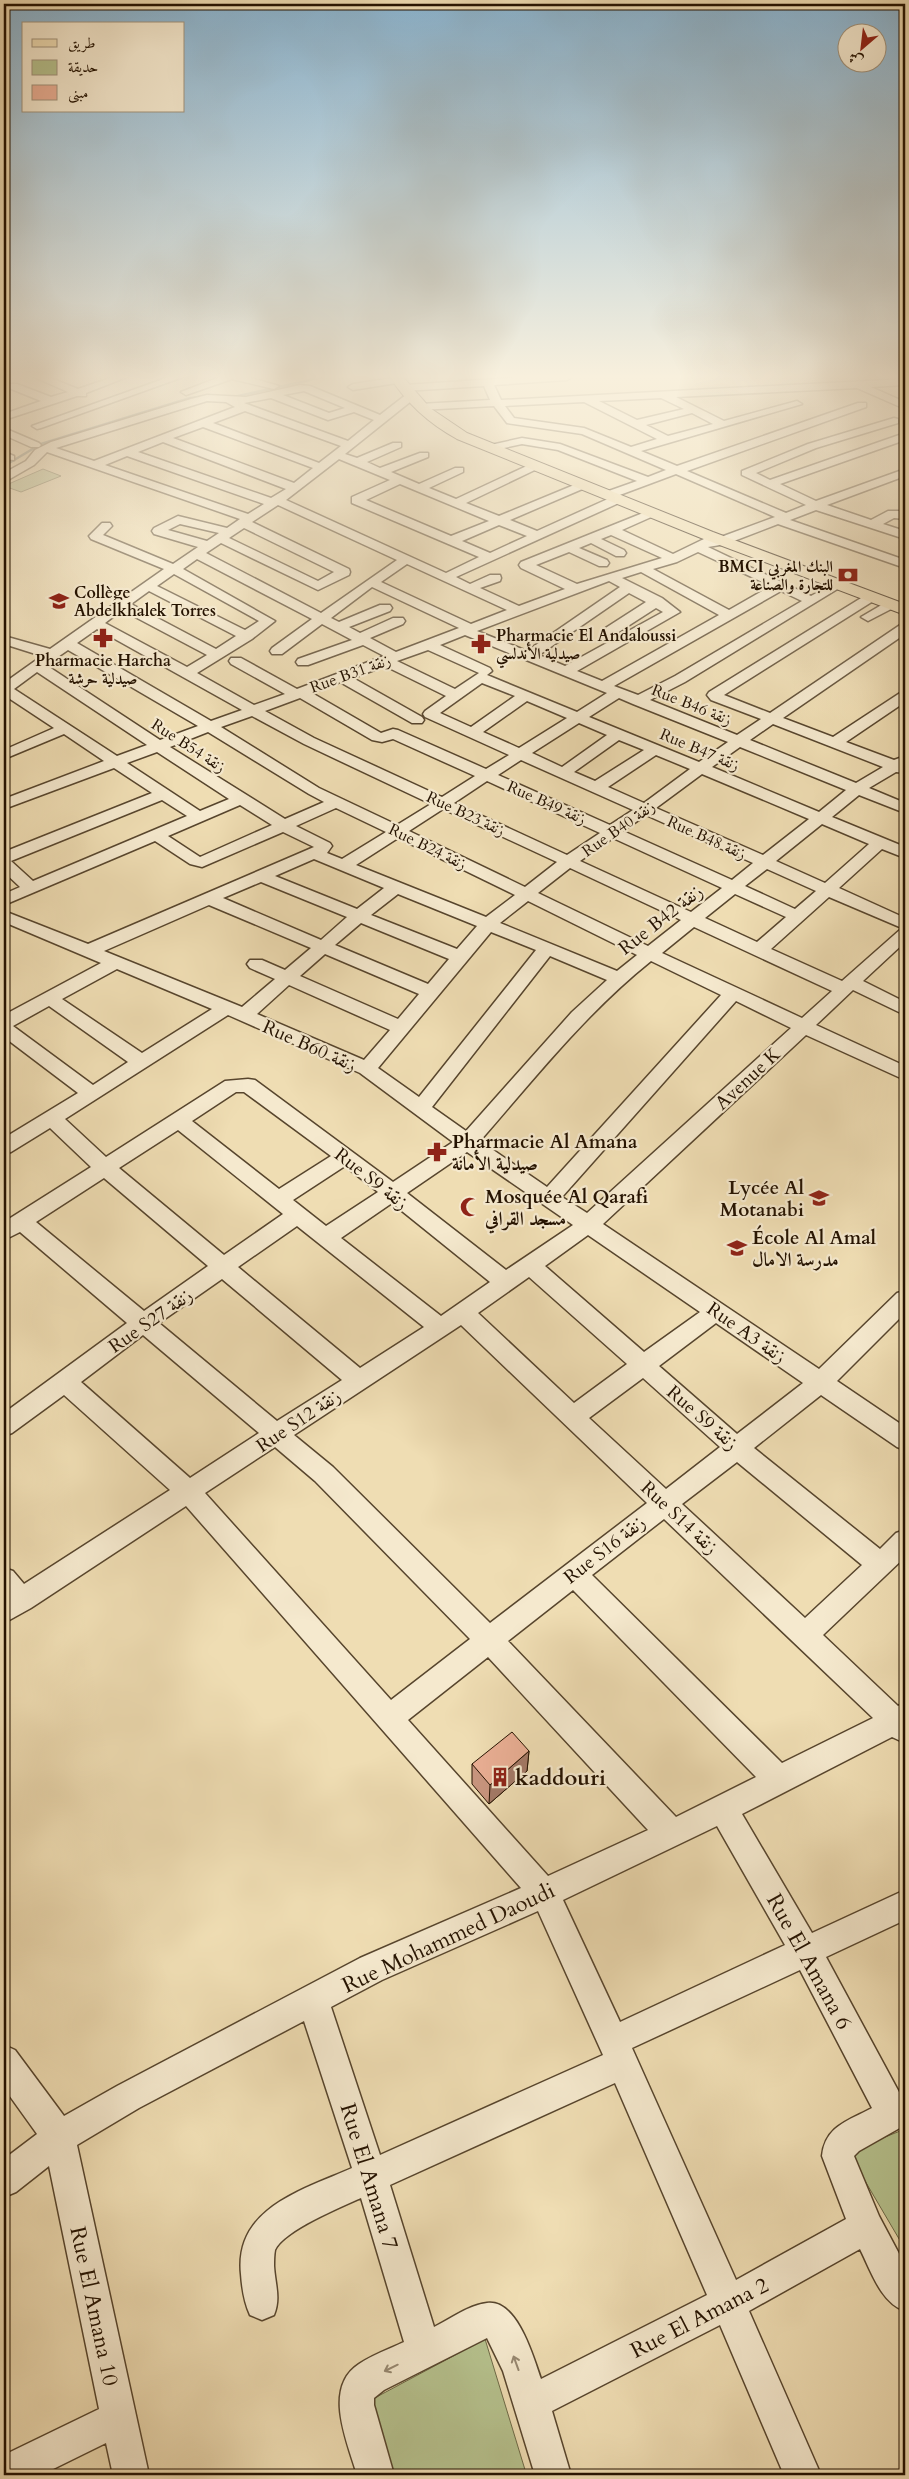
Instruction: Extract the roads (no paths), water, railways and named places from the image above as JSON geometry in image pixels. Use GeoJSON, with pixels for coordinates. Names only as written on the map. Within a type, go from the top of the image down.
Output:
{"type":"FeatureCollection","features":[{"type":"Feature","properties":{"kind":"main road"},"geometry":{"type":"LineString","coordinates":[[602,493],[709,541],[905,610]]}},
{"type":"Feature","properties":{"kind":"street"},"geometry":{"type":"LineString","coordinates":[[179,493],[247,521],[344,570],[342,573],[318,586],[220,539],[178,520],[159,530],[160,532],[220,539]]}},
{"type":"Feature","properties":{"kind":"street"},"geometry":{"type":"LineString","coordinates":[[247,493],[275,502],[407,559],[519,611]]}},
{"type":"Feature","properties":{"kind":"street"},"geometry":{"type":"LineString","coordinates":[[198,817],[66,728],[4,689],[148,586],[289,493]]}},
{"type":"Feature","properties":{"kind":"street"},"geometry":{"type":"LineString","coordinates":[[372,493],[356,500],[489,557]]}},
{"type":"Feature","properties":{"kind":"street"},"geometry":{"type":"LineString","coordinates":[[431,493],[535,535]]}},
{"type":"Feature","properties":{"kind":"street"},"geometry":{"type":"LineString","coordinates":[[456,502],[476,493]]}},
{"type":"Feature","properties":{"kind":"street"},"geometry":{"type":"LineString","coordinates":[[451,541],[565,493]]}},
{"type":"Feature","properties":{"kind":"street"},"geometry":{"type":"LineString","coordinates":[[447,577],[621,493]]}},
{"type":"Feature","properties":{"kind":"street"},"geometry":{"type":"LineString","coordinates":[[728,493],[780,516],[905,564]]}},
{"type":"Feature","properties":{"kind":"street"},"geometry":{"type":"LineString","coordinates":[[787,493],[818,506],[905,535]]}},
{"type":"Feature","properties":{"kind":"street"},"geometry":{"type":"LineString","coordinates":[[780,516],[805,501],[827,493]]}},
{"type":"Feature","properties":{"kind":"street"},"geometry":{"type":"LineString","coordinates":[[780,516],[818,506],[852,493]]}},
{"type":"Feature","properties":{"kind":"street"},"geometry":{"type":"LineString","coordinates":[[576,590],[525,567],[525,564],[652,514]]}},
{"type":"Feature","properties":{"kind":"street"},"geometry":{"type":"LineString","coordinates":[[873,524],[892,514],[905,515]]}},
{"type":"Feature","properties":{"kind":"street","name":"Rue B31 زنقة"},"geometry":{"type":"LineString","coordinates":[[4,804],[341,676],[611,577],[673,559],[709,541],[780,516]]}},
{"type":"Feature","properties":{"kind":"street"},"geometry":{"type":"LineString","coordinates":[[106,526],[95,536],[174,569],[267,620],[267,623],[186,674]]}},
{"type":"Feature","properties":{"kind":"street"},"geometry":{"type":"LineString","coordinates":[[611,530],[673,559]]}},
{"type":"Feature","properties":{"kind":"street"},"geometry":{"type":"LineString","coordinates":[[590,538],[620,553]]}},
{"type":"Feature","properties":{"kind":"street"},"geometry":{"type":"LineString","coordinates":[[709,541],[779,587],[812,600]]}},
{"type":"Feature","properties":{"kind":"street"},"geometry":{"type":"LineString","coordinates":[[568,547],[603,563]]}},
{"type":"Feature","properties":{"kind":"street"},"geometry":{"type":"LineString","coordinates":[[198,554],[361,639],[457,696]]}},
{"type":"Feature","properties":{"kind":"street"},"geometry":{"type":"LineString","coordinates":[[549,555],[565,562]]}},
{"type":"Feature","properties":{"kind":"street"},"geometry":{"type":"LineString","coordinates":[[277,650],[371,582],[407,559]]}},
{"type":"Feature","properties":{"kind":"street"},"geometry":{"type":"LineString","coordinates":[[642,568],[729,615]]}},
{"type":"Feature","properties":{"kind":"street"},"geometry":{"type":"LineString","coordinates":[[565,672],[672,612],[672,610],[657,601],[611,577]]}},
{"type":"Feature","properties":{"kind":"street"},"geometry":{"type":"LineString","coordinates":[[470,588],[495,578]]}},
{"type":"Feature","properties":{"kind":"street","name":"Rue B46 زنقة"},"geometry":{"type":"LineString","coordinates":[[371,582],[527,657],[905,808]]}},
{"type":"Feature","properties":{"kind":"street"},"geometry":{"type":"LineString","coordinates":[[638,701],[680,679],[838,585]]}},
{"type":"Feature","properties":{"kind":"street"},"geometry":{"type":"LineString","coordinates":[[148,586],[247,636]]}},
{"type":"Feature","properties":{"kind":"street"},"geometry":{"type":"LineString","coordinates":[[527,657],[630,587]]}},
{"type":"Feature","properties":{"kind":"street"},"geometry":{"type":"LineString","coordinates":[[602,687],[779,587]]}},
{"type":"Feature","properties":{"kind":"street"},"geometry":{"type":"LineString","coordinates":[[871,598],[714,695],[835,742],[902,765]]}},
{"type":"Feature","properties":{"kind":"street"},"geometry":{"type":"LineString","coordinates":[[616,643],[602,636],[657,601]]}},
{"type":"Feature","properties":{"kind":"street"},"geometry":{"type":"LineString","coordinates":[[868,617],[890,604]]}},
{"type":"Feature","properties":{"kind":"street"},"geometry":{"type":"LineString","coordinates":[[122,605],[216,654]]}},
{"type":"Feature","properties":{"kind":"street"},"geometry":{"type":"LineString","coordinates":[[338,627],[385,608]]}},
{"type":"Feature","properties":{"kind":"street"},"geometry":{"type":"LineString","coordinates":[[303,662],[361,639],[398,621]]}},
{"type":"Feature","properties":{"kind":"street","name":"Rue B23 زنقة"},"geometry":{"type":"LineString","coordinates":[[96,623],[302,737],[759,950],[905,1009]]}},
{"type":"Feature","properties":{"kind":"street","name":"Rue B40 زنقة"},"geometry":{"type":"LineString","coordinates":[[367,1069],[400,1027],[487,925],[569,861],[645,810],[737,742],[905,628]]}},
{"type":"Feature","properties":{"kind":"street"},"geometry":{"type":"LineString","coordinates":[[4,640],[51,654]]}},
{"type":"Feature","properties":{"kind":"street","name":"Rue B24 زنقة"},"geometry":{"type":"LineString","coordinates":[[66,643],[139,688],[210,727],[301,784],[336,802],[650,954],[905,1074]]}},
{"type":"Feature","properties":{"kind":"street","name":"Rue B47 زنقة"},"geometry":{"type":"LineString","coordinates":[[429,644],[483,674],[577,717],[905,853]]}},
{"type":"Feature","properties":{"kind":"street"},"geometry":{"type":"LineString","coordinates":[[591,656],[627,673]]}},
{"type":"Feature","properties":{"kind":"street","name":"Rue B49 زنقة"},"geometry":{"type":"LineString","coordinates":[[236,661],[377,737],[382,738],[393,733],[797,916]]}},
{"type":"Feature","properties":{"kind":"street","name":"Rue B54 زنقة"},"geometry":{"type":"LineString","coordinates":[[36,665],[119,718],[157,747],[285,826],[322,844],[318,851]]}},
{"type":"Feature","properties":{"kind":"street","name":"Rue B48 زنقة"},"geometry":{"type":"LineString","coordinates":[[483,674],[457,696],[430,714],[905,924]]}},
{"type":"Feature","properties":{"kind":"street"},"geometry":{"type":"LineString","coordinates":[[341,676],[417,720]]}},
{"type":"Feature","properties":{"kind":"street"},"geometry":{"type":"LineString","coordinates":[[343,866],[400,832],[617,693]]}},
{"type":"Feature","properties":{"kind":"street"},"geometry":{"type":"LineString","coordinates":[[471,733],[527,695]]}},
{"type":"Feature","properties":{"kind":"street"},"geometry":{"type":"LineString","coordinates":[[835,742],[905,696]]}},
{"type":"Feature","properties":{"kind":"street"},"geometry":{"type":"LineString","coordinates":[[4,755],[66,728]]}},
{"type":"Feature","properties":{"kind":"street"},"geometry":{"type":"LineString","coordinates":[[563,773],[618,734]]}},
{"type":"Feature","properties":{"kind":"street"},"geometry":{"type":"LineString","coordinates":[[596,788],[655,749]]}},
{"type":"Feature","properties":{"kind":"street","name":"Rue B42 زنقة"},"geometry":{"type":"LineString","coordinates":[[326,1237],[468,1142],[579,1016],[619,978],[767,863],[857,789],[902,765]]}},
{"type":"Feature","properties":{"kind":"street"},"geometry":{"type":"LineString","coordinates":[[4,858],[164,794]]}},
{"type":"Feature","properties":{"kind":"street"},"geometry":{"type":"LineString","coordinates":[[4,900],[241,799]]}},
{"type":"Feature","properties":{"kind":"street"},"geometry":{"type":"LineString","coordinates":[[156,835],[200,862],[336,802]]}},
{"type":"Feature","properties":{"kind":"street"},"geometry":{"type":"LineString","coordinates":[[759,950],[880,843]]}},
{"type":"Feature","properties":{"kind":"street"},"geometry":{"type":"LineString","coordinates":[[88,951],[263,877],[318,851],[343,866],[395,888],[619,978]]}},
{"type":"Feature","properties":{"kind":"street"},"geometry":{"type":"LineString","coordinates":[[4,864],[31,888]]}},
{"type":"Feature","properties":{"kind":"street"},"geometry":{"type":"LineString","coordinates":[[263,877],[460,957]]}},
{"type":"Feature","properties":{"kind":"street"},"geometry":{"type":"LineString","coordinates":[[244,1015],[360,915],[395,888]]}},
{"type":"Feature","properties":{"kind":"street"},"geometry":{"type":"LineString","coordinates":[[210,898],[430,992]]}},
{"type":"Feature","properties":{"kind":"street","name":"Rue B60 زنقة"},"geometry":{"type":"LineString","coordinates":[[4,916],[244,1015],[367,1069],[420,1109],[589,1224]]}},
{"type":"Feature","properties":{"kind":"street","name":"Avenue K"},"geometry":{"type":"LineString","coordinates":[[589,1224],[847,986],[896,952],[905,933]]}},
{"type":"Feature","properties":{"kind":"street"},"geometry":{"type":"LineString","coordinates":[[420,1109],[546,949]]}},
{"type":"Feature","properties":{"kind":"street"},"geometry":{"type":"LineString","coordinates":[[9,1014],[49,998],[116,962]]}},
{"type":"Feature","properties":{"kind":"street"},"geometry":{"type":"LineString","coordinates":[[256,964],[400,1027]]}},
{"type":"Feature","properties":{"kind":"street"},"geometry":{"type":"LineString","coordinates":[[549,1198],[733,993]]}},
{"type":"Feature","properties":{"kind":"street"},"geometry":{"type":"LineString","coordinates":[[49,998],[141,1062]]}},
{"type":"Feature","properties":{"kind":"street"},"geometry":{"type":"LineString","coordinates":[[4,1147],[92,1094],[226,1008]]}},
{"type":"Feature","properties":{"kind":"street"},"geometry":{"type":"LineString","coordinates":[[4,1028],[92,1094]]}},
{"type":"Feature","properties":{"kind":"street","name":"Rue S9 زنقة"},"geometry":{"type":"LineString","coordinates":[[178,1120],[232,1086],[248,1086],[346,1156],[506,1282]]}},
{"type":"Feature","properties":{"kind":"street"},"geometry":{"type":"LineString","coordinates":[[52,1119],[104,1167],[358,1380]]}},
{"type":"Feature","properties":{"kind":"street"},"geometry":{"type":"LineString","coordinates":[[440,1328],[178,1120],[12,1226],[143,1323],[277,1434],[348,1498],[488,1639],[672,1834]]}},
{"type":"Feature","properties":{"kind":"street"},"geometry":{"type":"LineString","coordinates":[[278,1199],[346,1156]]}},
{"type":"Feature","properties":{"kind":"street","name":"Rue S27 زنقة"},"geometry":{"type":"LineString","coordinates":[[4,1426],[143,1323],[297,1215]]}},
{"type":"Feature","properties":{"kind":"street","name":"Rue S12 زنقة"},"geometry":{"type":"LineString","coordinates":[[13,1606],[463,1313],[589,1224]]}},
{"type":"Feature","properties":{"kind":"street","name":"Rue A3 زنقة"},"geometry":{"type":"LineString","coordinates":[[589,1224],[905,1440]]}},
{"type":"Feature","properties":{"kind":"street","name":"Rue S9 زنقة"},"geometry":{"type":"LineString","coordinates":[[530,1266],[736,1447],[880,1564]]}},
{"type":"Feature","properties":{"kind":"street","name":"Rue S16 زنقة"},"geometry":{"type":"LineString","coordinates":[[390,1718],[488,1639],[820,1383],[905,1298]]}},
{"type":"Feature","properties":{"kind":"street"},"geometry":{"type":"LineString","coordinates":[[574,1416],[717,1311]]}},
{"type":"Feature","properties":{"kind":"street","name":"Rue S14 زنقة"},"geometry":{"type":"LineString","coordinates":[[463,1313],[805,1635],[902,1722]]}},
{"type":"Feature","properties":{"kind":"street"},"geometry":{"type":"LineString","coordinates":[[65,1382],[189,1492],[545,1894],[617,2052],[803,2475]]}},
{"type":"Feature","properties":{"kind":"street"},"geometry":{"type":"LineString","coordinates":[[805,1635],[905,1541]]}},
{"type":"Feature","properties":{"kind":"street"},"geometry":{"type":"LineString","coordinates":[[573,1573],[778,1780]]}},
{"type":"Feature","properties":{"kind":"street"},"geometry":{"type":"LineString","coordinates":[[4,1579],[13,1606]]}},
{"type":"Feature","properties":{"kind":"street","name":"Rue Mohammed Daoudi"},"geometry":{"type":"LineString","coordinates":[[4,2180],[59,2137],[128,2097],[372,1969],[545,1894],[723,1810],[778,1780],[902,1722]]}},
{"type":"Feature","properties":{"kind":"street","name":"Rue El Amana 6"},"geometry":{"type":"LineString","coordinates":[[723,1810],[899,2111]]}},
{"type":"Feature","properties":{"kind":"street"},"geometry":{"type":"LineString","coordinates":[[262,2303],[256,2270],[257,2252],[264,2235],[275,2223],[308,2205],[371,2177],[807,1953],[905,1905]]}},
{"type":"Feature","properties":{"kind":"street","name":"Rue El Amana 7"},"geometry":{"type":"LineString","coordinates":[[313,2001],[371,2177],[424,2351]]}},
{"type":"Feature","properties":{"kind":"street"},"geometry":{"type":"LineString","coordinates":[[4,2061],[59,2137]]}},
{"type":"Feature","properties":{"kind":"street"},"geometry":{"type":"LineString","coordinates":[[899,2111],[857,2133],[839,2146],[838,2156],[866,2227],[897,2284],[905,2294]]}},
{"type":"Feature","properties":{"kind":"street","name":"Rue El Amana 10"},"geometry":{"type":"LineString","coordinates":[[59,2137],[131,2475]]}},
{"type":"Feature","properties":{"kind":"street","name":"Rue El Amana 2"},"geometry":{"type":"LineString","coordinates":[[531,2403],[583,2379],[641,2346],[726,2303],[866,2227]]}},
{"type":"Feature","properties":{"kind":"street"},"geometry":{"type":"LineString","coordinates":[[375,2475],[356,2405],[356,2395],[360,2386],[371,2377],[484,2321],[498,2323],[509,2344],[531,2403],[554,2475]]}},
{"type":"Feature","properties":{"kind":"street"},"geometry":{"type":"LineString","coordinates":[[4,2474],[119,2418]]}},
{"type":"Feature","properties":{"kind":"place","name":"BMCI البنك المغربي للتجارة والصناعة"},"geometry":{"type":"Point","coordinates":[848,575]}},
{"type":"Feature","properties":{"kind":"place","name":"Collège Abdelkhalek Torres"},"geometry":{"type":"Point","coordinates":[59,601]}},
{"type":"Feature","properties":{"kind":"place","name":"Pharmacie Harcha صيدلية حرشة"},"geometry":{"type":"Point","coordinates":[103,638]}},
{"type":"Feature","properties":{"kind":"place","name":"Pharmacie El Andaloussi صيدلية الأندلسي"},"geometry":{"type":"Point","coordinates":[481,644]}},
{"type":"Feature","properties":{"kind":"place","name":"Pharmacie Al Amana صيدلية الأمانة"},"geometry":{"type":"Point","coordinates":[437,1152]}},
{"type":"Feature","properties":{"kind":"place","name":"Lycée Al Motanabi"},"geometry":{"type":"Point","coordinates":[819,1198]}},
{"type":"Feature","properties":{"kind":"place","name":"Mosquée Al Qarafi مسجد القرافي"},"geometry":{"type":"Point","coordinates":[470,1207]}},
{"type":"Feature","properties":{"kind":"place","name":"École Al Amal مدرسة الامال"},"geometry":{"type":"Point","coordinates":[737,1248]}},
{"type":"Feature","properties":{"kind":"place","name":"kaddouri"},"geometry":{"type":"Point","coordinates":[500,1777]}}]}
